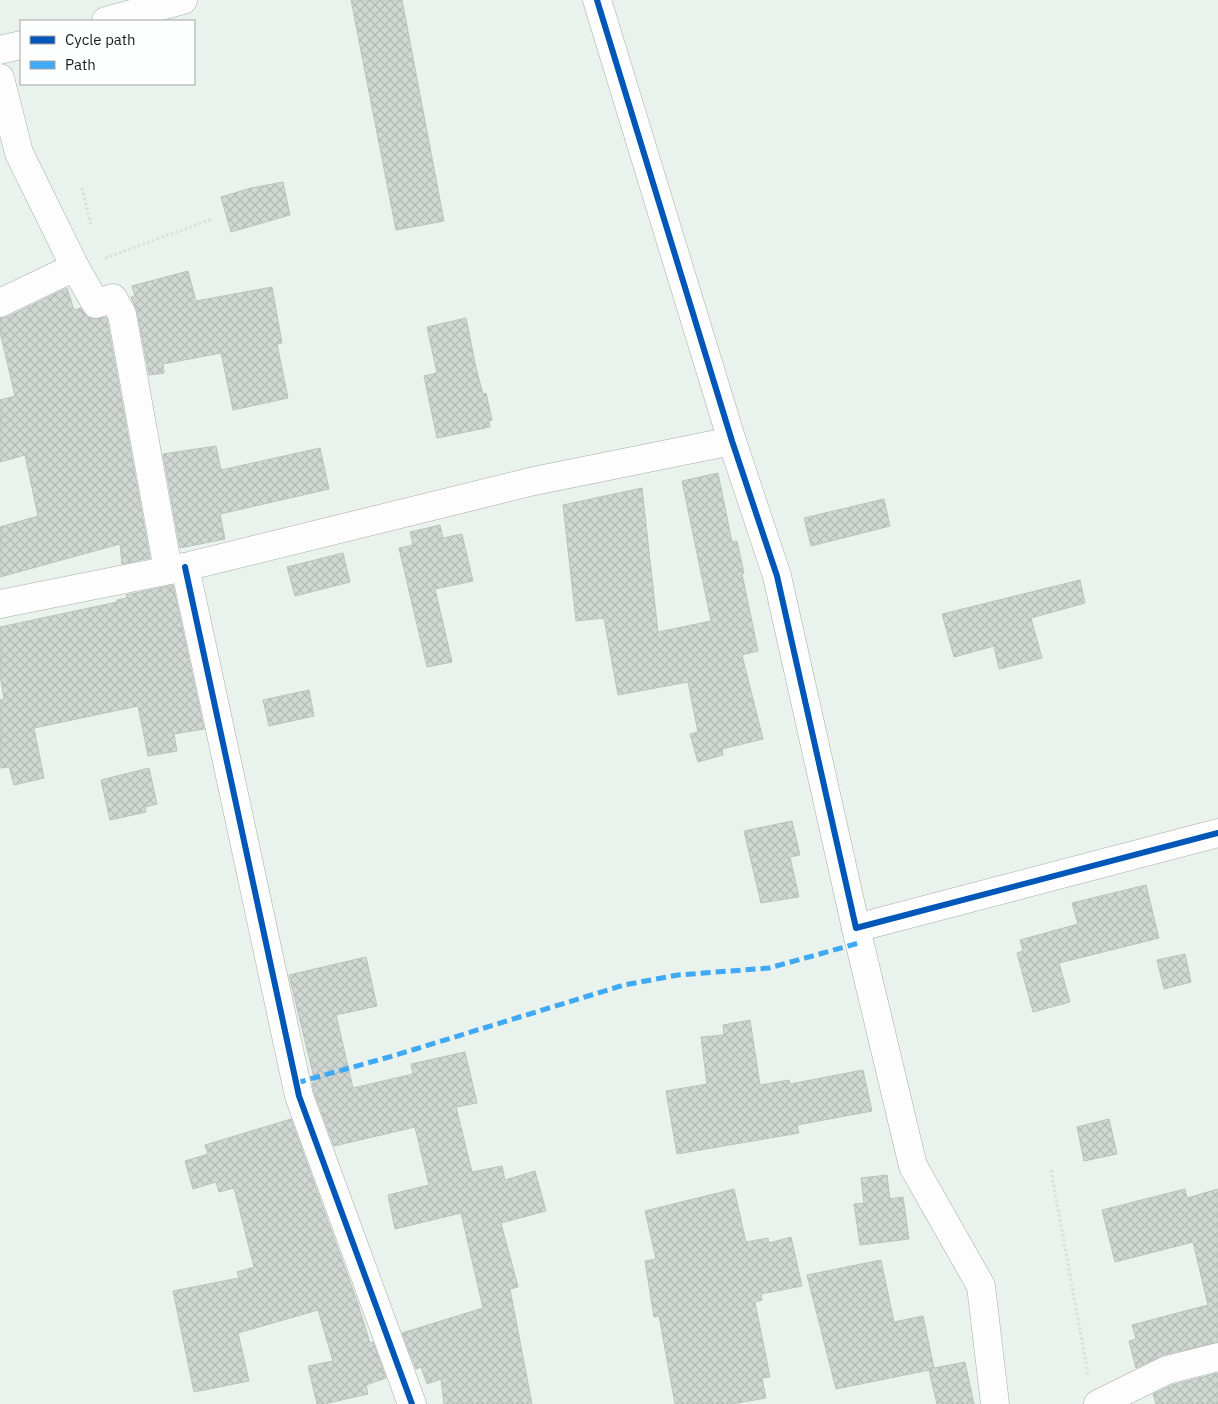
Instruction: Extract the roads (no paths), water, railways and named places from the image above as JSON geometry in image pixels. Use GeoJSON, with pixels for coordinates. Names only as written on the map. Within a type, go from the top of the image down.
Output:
{"type":"FeatureCollection","features":[{"type":"Feature","properties":{"kind":"street"},"geometry":{"type":"LineString","coordinates":[[110,20],[183,0]]}},
{"type":"Feature","properties":{"kind":"street"},"geometry":{"type":"LineString","coordinates":[[597,0],[732,441],[776,576],[856,928],[913,1166],[980,1286],[995,1404]]}},
{"type":"Feature","properties":{"kind":"street"},"geometry":{"type":"LineString","coordinates":[[0,50],[20,44]]}},
{"type":"Feature","properties":{"kind":"street"},"geometry":{"type":"LineString","coordinates":[[0,78],[19,153],[76,268],[96,304],[113,298],[122,314],[176,569],[299,1096],[412,1404]]}},
{"type":"Feature","properties":{"kind":"street"},"geometry":{"type":"LineString","coordinates":[[0,303],[76,268]]}},
{"type":"Feature","properties":{"kind":"street"},"geometry":{"type":"LineString","coordinates":[[0,604],[176,569],[534,481],[732,441]]}},
{"type":"Feature","properties":{"kind":"street"},"geometry":{"type":"LineString","coordinates":[[856,928],[1218,834]]}},
{"type":"Feature","properties":{"kind":"street"},"geometry":{"type":"LineString","coordinates":[[1098,1404],[1167,1370],[1218,1357]]}}]}
